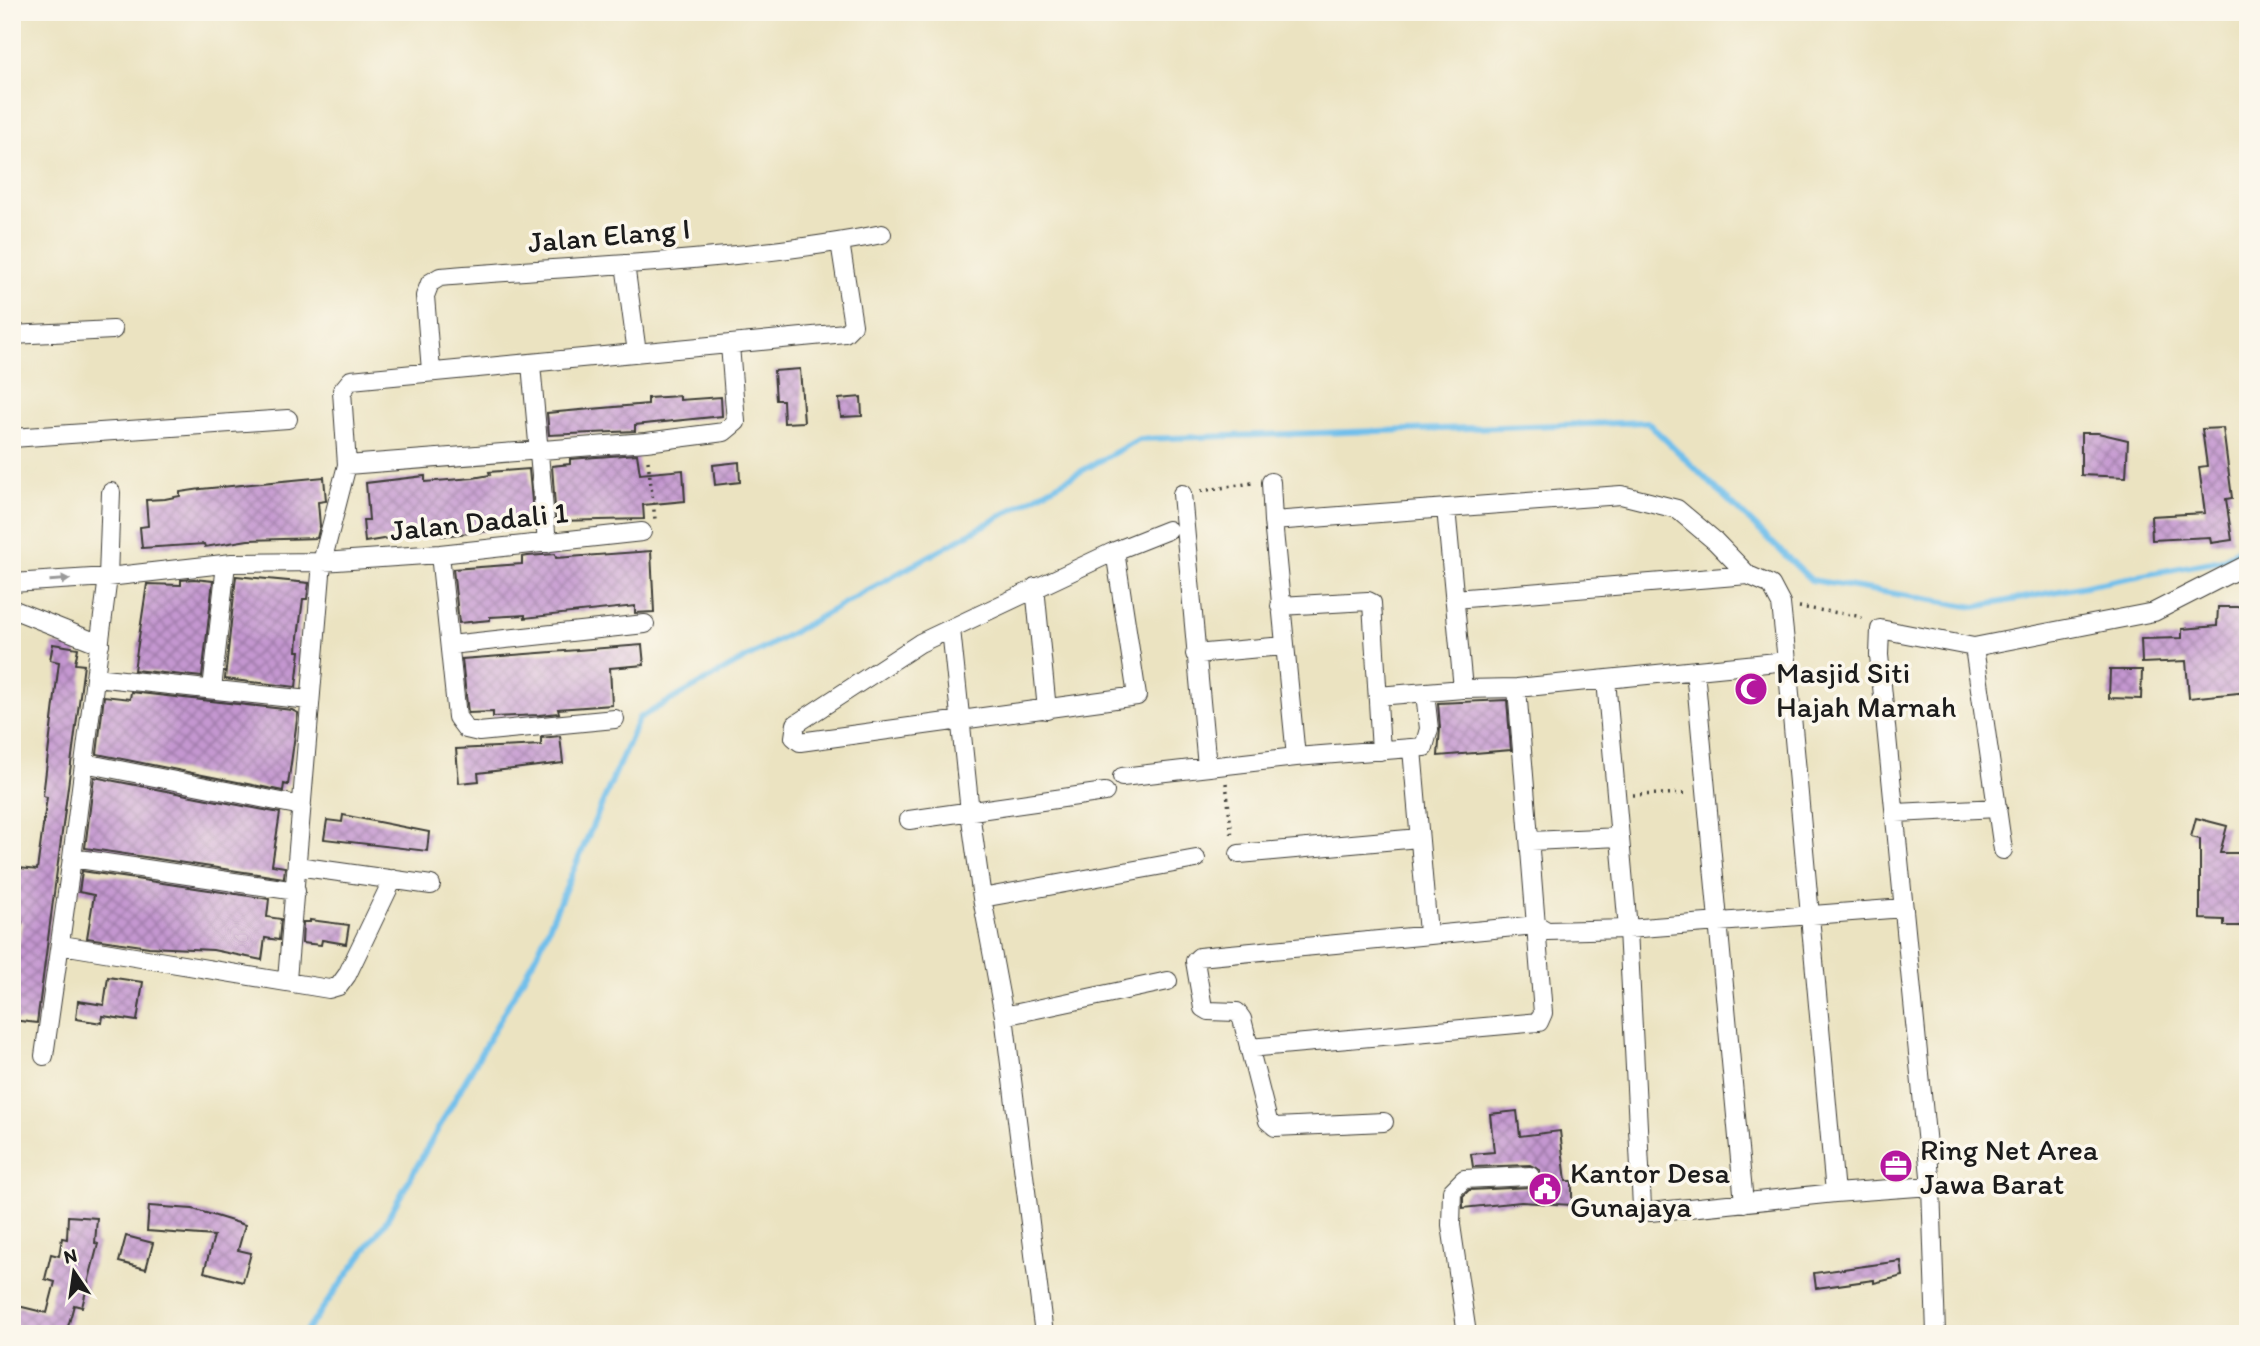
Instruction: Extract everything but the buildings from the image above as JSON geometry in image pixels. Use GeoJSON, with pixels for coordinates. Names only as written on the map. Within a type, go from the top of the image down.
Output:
{"type":"FeatureCollection","features":[{"type":"Feature","properties":{"kind":"street","name":"Jalan Elang I"},"geometry":{"type":"LineString","coordinates":[[431,371],[425,304],[430,283],[440,277],[625,264],[840,242],[882,234]]}},
{"type":"Feature","properties":{"kind":"street"},"geometry":{"type":"LineString","coordinates":[[287,980],[322,562],[347,465],[342,391],[345,385],[351,380],[431,371],[730,345],[849,330],[853,325],[840,242]]}},
{"type":"Feature","properties":{"kind":"street"},"geometry":{"type":"LineString","coordinates":[[625,264],[637,353]]}},
{"type":"Feature","properties":{"kind":"street"},"geometry":{"type":"LineString","coordinates":[[12,335],[113,330]]}},
{"type":"Feature","properties":{"kind":"street"},"geometry":{"type":"LineString","coordinates":[[347,465],[646,442],[724,432],[736,422],[730,345]]}},
{"type":"Feature","properties":{"kind":"street"},"geometry":{"type":"LineString","coordinates":[[530,364],[547,543]]}},
{"type":"Feature","properties":{"kind":"street"},"geometry":{"type":"LineString","coordinates":[[12,438],[288,419]]}},
{"type":"Feature","properties":{"kind":"street"},"geometry":{"type":"LineString","coordinates":[[1271,482],[1283,646],[1296,757]]}},
{"type":"Feature","properties":{"kind":"street"},"geometry":{"type":"LineString","coordinates":[[44,1056],[62,945],[108,577],[111,492]]}},
{"type":"Feature","properties":{"kind":"street"},"geometry":{"type":"LineString","coordinates":[[1182,494],[1195,654],[1215,767]]}},
{"type":"Feature","properties":{"kind":"street"},"geometry":{"type":"LineString","coordinates":[[1273,520],[1621,495],[1677,509],[1715,541],[1748,575],[1772,585],[1781,604],[1787,661],[1835,1193]]}},
{"type":"Feature","properties":{"kind":"street"},"geometry":{"type":"LineString","coordinates":[[1446,508],[1463,689]]}},
{"type":"Feature","properties":{"kind":"street"},"geometry":{"type":"LineString","coordinates":[[1115,551],[1137,696],[800,742],[792,733],[796,724],[920,643],[1035,587],[1115,551],[1168,530]]}},
{"type":"Feature","properties":{"kind":"street","name":"Jalan Dadali 1"},"geometry":{"type":"LineString","coordinates":[[12,583],[108,577],[226,564],[322,562],[440,554],[642,533]]}},
{"type":"Feature","properties":{"kind":"street"},"geometry":{"type":"LineString","coordinates":[[440,554],[457,717],[467,729],[479,732],[615,719]]}},
{"type":"Feature","properties":{"kind":"street"},"geometry":{"type":"LineString","coordinates":[[212,690],[226,564]]}},
{"type":"Feature","properties":{"kind":"street"},"geometry":{"type":"LineString","coordinates":[[1936,1334],[1931,1186],[1879,655],[1880,629],[1974,647],[2154,612],[2248,564]]}},
{"type":"Feature","properties":{"kind":"street"},"geometry":{"type":"LineString","coordinates":[[1454,598],[1748,575]]}},
{"type":"Feature","properties":{"kind":"street"},"geometry":{"type":"LineString","coordinates":[[1035,587],[1048,710]]}},
{"type":"Feature","properties":{"kind":"street"},"geometry":{"type":"LineString","coordinates":[[1280,606],[1368,601],[1372,603],[1381,751]]}},
{"type":"Feature","properties":{"kind":"street"},"geometry":{"type":"LineString","coordinates":[[12,609],[100,643]]}},
{"type":"Feature","properties":{"kind":"street"},"geometry":{"type":"LineString","coordinates":[[450,645],[645,624]]}},
{"type":"Feature","properties":{"kind":"street"},"geometry":{"type":"LineString","coordinates":[[951,629],[970,812],[982,898],[1004,1016],[1044,1334]]}},
{"type":"Feature","properties":{"kind":"street"},"geometry":{"type":"LineString","coordinates":[[1195,654],[1283,646]]}},
{"type":"Feature","properties":{"kind":"street"},"geometry":{"type":"LineString","coordinates":[[1974,647],[2003,850]]}},
{"type":"Feature","properties":{"kind":"street"},"geometry":{"type":"LineString","coordinates":[[1378,696],[1463,689],[1517,688],[1787,661]]}},
{"type":"Feature","properties":{"kind":"street"},"geometry":{"type":"LineString","coordinates":[[1695,670],[1744,1203]]}},
{"type":"Feature","properties":{"kind":"street"},"geometry":{"type":"LineString","coordinates":[[95,677],[309,700]]}},
{"type":"Feature","properties":{"kind":"street"},"geometry":{"type":"LineString","coordinates":[[1606,680],[1628,929],[1642,1207],[1650,1212],[1931,1186]]}},
{"type":"Feature","properties":{"kind":"street"},"geometry":{"type":"LineString","coordinates":[[1249,1048],[1539,1022],[1543,1013],[1517,688]]}},
{"type":"Feature","properties":{"kind":"street"},"geometry":{"type":"LineString","coordinates":[[1122,777],[1296,757],[1424,747],[1427,739],[1425,692]]}},
{"type":"Feature","properties":{"kind":"street"},"geometry":{"type":"LineString","coordinates":[[1412,749],[1428,933]]}},
{"type":"Feature","properties":{"kind":"street"},"geometry":{"type":"LineString","coordinates":[[84,762],[302,806]]}},
{"type":"Feature","properties":{"kind":"street"},"geometry":{"type":"LineString","coordinates":[[909,820],[1105,792]]}},
{"type":"Feature","properties":{"kind":"street"},"geometry":{"type":"LineString","coordinates":[[1896,813],[1998,808]]}},
{"type":"Feature","properties":{"kind":"street"},"geometry":{"type":"LineString","coordinates":[[1531,841],[1620,837]]}},
{"type":"Feature","properties":{"kind":"street"},"geometry":{"type":"LineString","coordinates":[[1239,854],[1419,838]]}},
{"type":"Feature","properties":{"kind":"street"},"geometry":{"type":"LineString","coordinates":[[72,858],[296,891]]}},
{"type":"Feature","properties":{"kind":"street"},"geometry":{"type":"LineString","coordinates":[[982,898],[1196,859]]}},
{"type":"Feature","properties":{"kind":"street"},"geometry":{"type":"LineString","coordinates":[[297,866],[431,885]]}},
{"type":"Feature","properties":{"kind":"street"},"geometry":{"type":"LineString","coordinates":[[62,945],[329,989],[339,986],[393,879]]}},
{"type":"Feature","properties":{"kind":"street"},"geometry":{"type":"LineString","coordinates":[[1384,1122],[1275,1127],[1264,1115],[1242,1020],[1237,1012],[1208,1011],[1203,1008],[1195,961],[1199,957],[1428,933],[1537,925],[1546,931],[1628,929],[1904,908]]}},
{"type":"Feature","properties":{"kind":"street"},"geometry":{"type":"LineString","coordinates":[[1004,1016],[1168,981]]}},
{"type":"Feature","properties":{"kind":"street"},"geometry":{"type":"LineString","coordinates":[[1467,1334],[1451,1225],[1452,1191],[1464,1178],[1530,1176]]}},
{"type":"Feature","properties":{"kind":"path"},"geometry":{"type":"LineString","coordinates":[[642,533],[654,526],[655,520],[646,442]]}},
{"type":"Feature","properties":{"kind":"path"},"geometry":{"type":"LineString","coordinates":[[1182,494],[1271,482]]}},
{"type":"Feature","properties":{"kind":"path"},"geometry":{"type":"LineString","coordinates":[[1781,604],[1858,616],[1880,629]]}},
{"type":"Feature","properties":{"kind":"path"},"geometry":{"type":"LineString","coordinates":[[1215,767],[1233,847],[1239,854]]}},
{"type":"Feature","properties":{"kind":"path"},"geometry":{"type":"LineString","coordinates":[[1616,796],[1707,792]]}},
{"type":"Feature","properties":{"kind":"waterway"},"geometry":{"type":"LineString","coordinates":[[304,1334],[385,1223],[539,950],[639,718],[1139,439],[1647,422],[1811,580],[1975,607],[2222,560],[2248,543]]}},
{"type":"Feature","properties":{"kind":"place","name":"Masjid Siti Hajah Marnah"},"geometry":{"type":"Point","coordinates":[1751,689]}},
{"type":"Feature","properties":{"kind":"place","name":"Ring Net Area Jawa Barat"},"geometry":{"type":"Point","coordinates":[1896,1166]}},
{"type":"Feature","properties":{"kind":"place","name":"Kantor Desa Gunajaya"},"geometry":{"type":"Point","coordinates":[1545,1189]}}]}
